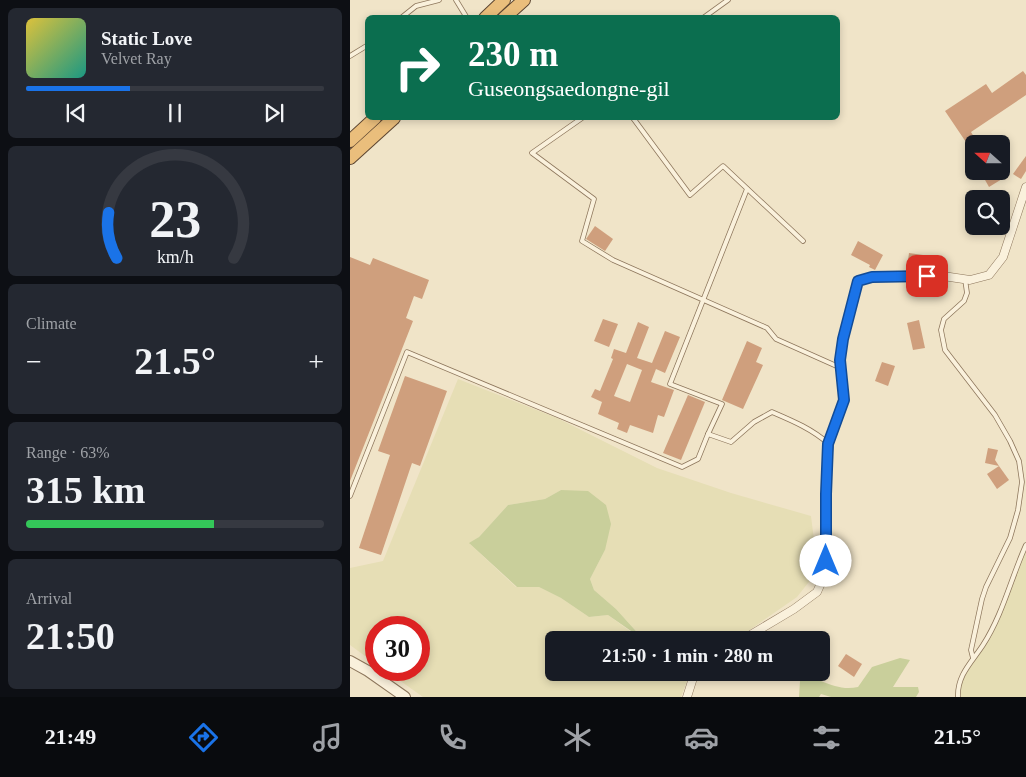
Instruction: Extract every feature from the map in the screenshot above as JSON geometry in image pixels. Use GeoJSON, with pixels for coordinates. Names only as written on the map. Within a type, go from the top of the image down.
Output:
{"type":"FeatureCollection","features":[{"type":"Feature","properties":{"kind":"highway"},"geometry":{"type":"LineString","coordinates":[[488,15],[504,0]]}},
{"type":"Feature","properties":{"kind":"highway"},"geometry":{"type":"LineString","coordinates":[[507,15],[524,0]]}},
{"type":"Feature","properties":{"kind":"highway"},"geometry":{"type":"LineString","coordinates":[[350,140],[373,120]]}},
{"type":"Feature","properties":{"kind":"highway"},"geometry":{"type":"LineString","coordinates":[[350,158],[392,120]]}},
{"type":"Feature","properties":{"kind":"street"},"geometry":{"type":"LineString","coordinates":[[757,631],[794,609],[817,592],[826,572],[828,444],[844,400],[840,360],[843,339],[858,281],[872,277],[894,276],[943,276],[970,280],[989,275],[1003,257],[1026,187]]}},
{"type":"Feature","properties":{"kind":"street"},"geometry":{"type":"LineString","coordinates":[[350,661],[405,697]]}},
{"type":"Feature","properties":{"kind":"street"},"geometry":{"type":"LineString","coordinates":[[687,697],[692,681]]}},
{"type":"Feature","properties":{"kind":"lane"},"geometry":{"type":"LineString","coordinates":[[405,15],[416,6],[439,0]]}},
{"type":"Feature","properties":{"kind":"lane"},"geometry":{"type":"LineString","coordinates":[[456,0],[465,15]]}},
{"type":"Feature","properties":{"kind":"lane"},"geometry":{"type":"LineString","coordinates":[[708,15],[728,0]]}},
{"type":"Feature","properties":{"kind":"lane"},"geometry":{"type":"LineString","coordinates":[[350,56],[365,47]]}},
{"type":"Feature","properties":{"kind":"lane"},"geometry":{"type":"LineString","coordinates":[[579,120],[532,153],[594,199],[582,241],[613,260],[767,328],[776,339],[841,368]]}},
{"type":"Feature","properties":{"kind":"lane"},"geometry":{"type":"LineString","coordinates":[[634,120],[690,195],[723,166],[803,241]]}},
{"type":"Feature","properties":{"kind":"lane"},"geometry":{"type":"LineString","coordinates":[[350,496],[407,352],[682,467],[698,459],[722,404],[670,384],[747,189]]}},
{"type":"Feature","properties":{"kind":"lane"},"geometry":{"type":"LineString","coordinates":[[965,279],[967,293],[964,301],[944,319],[941,330],[945,350],[995,415],[1010,441],[1018,461],[1022,482],[1018,510],[1010,538],[982,599],[971,650],[973,658]]}},
{"type":"Feature","properties":{"kind":"lane"},"geometry":{"type":"LineString","coordinates":[[708,434],[731,442],[754,422],[772,412],[816,433],[828,444]]}},
{"type":"Feature","properties":{"kind":"lane"},"geometry":{"type":"LineString","coordinates":[[958,697],[961,677],[982,646],[1000,614],[1026,545]]}},
{"type":"Feature","properties":{"kind":"shaded area"},"geometry":{"type":"Polygon","coordinates":[[[458,379],[557,418],[657,468],[731,493],[811,516],[815,548],[812,578],[797,597],[748,631],[636,631],[616,609],[594,590],[590,579],[605,550],[561,490],[545,499],[508,505],[479,537],[470,544],[516,587],[539,587],[561,598],[589,617],[608,615],[630,631],[545,631],[545,681],[687,681],[681,697],[423,697],[400,681],[430,681],[430,616],[365,616],[365,656],[350,645],[350,568],[383,561],[458,379]]]}},
{"type":"Feature","properties":{"kind":"shaded area"},"geometry":{"type":"Polygon","coordinates":[[[1026,549],[1026,697],[961,697],[961,683],[965,672],[989,639],[999,620],[1026,549]]]}},
{"type":"Feature","properties":{"kind":"green space"},"geometry":{"type":"Polygon","coordinates":[[[561,490],[588,491],[606,505],[611,524],[605,550],[590,579],[594,590],[616,609],[636,631],[631,631],[608,615],[589,617],[561,598],[539,587],[517,587],[469,543],[479,537],[508,505],[545,499],[561,490]]]}},
{"type":"Feature","properties":{"kind":"green space"},"geometry":{"type":"Polygon","coordinates":[[[900,658],[910,660],[893,687],[918,687],[919,692],[916,697],[831,697],[821,694],[819,697],[799,697],[800,681],[821,681],[839,687],[853,688],[858,687],[872,667],[900,658]]]}},
{"type":"Feature","properties":{"kind":"building"},"geometry":{"type":"Polygon","coordinates":[[[1023,71],[1026,75],[1026,95],[971,132],[973,135],[965,135],[965,141],[945,111],[986,84],[992,93],[1023,71]]]}},
{"type":"Feature","properties":{"kind":"building"},"geometry":{"type":"Polygon","coordinates":[[[1026,156],[1026,171],[1021,179],[1013,174],[1026,156]]]}},
{"type":"Feature","properties":{"kind":"building"},"geometry":{"type":"Polygon","coordinates":[[[985,180],[1000,180],[989,187],[985,180]]]}},
{"type":"Feature","properties":{"kind":"building"},"geometry":{"type":"Polygon","coordinates":[[[595,226],[613,239],[605,251],[586,239],[595,226]]]}},
{"type":"Feature","properties":{"kind":"building"},"geometry":{"type":"Polygon","coordinates":[[[858,241],[883,255],[875,270],[869,267],[870,265],[851,255],[858,241]]]}},
{"type":"Feature","properties":{"kind":"building"},"geometry":{"type":"Polygon","coordinates":[[[909,253],[923,255],[922,270],[907,268],[909,253]]]}},
{"type":"Feature","properties":{"kind":"building"},"geometry":{"type":"Polygon","coordinates":[[[350,257],[370,265],[373,258],[429,280],[422,299],[414,296],[406,318],[413,321],[350,481],[350,257]]]}},
{"type":"Feature","properties":{"kind":"building"},"geometry":{"type":"Polygon","coordinates":[[[603,319],[618,324],[609,347],[594,341],[603,319]]]}},
{"type":"Feature","properties":{"kind":"building"},"geometry":{"type":"Polygon","coordinates":[[[919,320],[925,348],[913,350],[907,323],[919,320]]]}},
{"type":"Feature","properties":{"kind":"building"},"geometry":{"type":"Polygon","coordinates":[[[638,322],[649,327],[637,358],[652,363],[665,331],[680,337],[665,373],[656,369],[651,382],[674,390],[664,417],[658,415],[653,433],[630,425],[627,433],[617,429],[619,423],[598,414],[602,402],[591,397],[595,389],[600,391],[613,359],[611,358],[614,349],[626,353],[638,322]],[[627,364],[614,396],[630,402],[642,370],[627,364]]]}},
{"type":"Feature","properties":{"kind":"building"},"geometry":{"type":"Polygon","coordinates":[[[747,341],[762,348],[756,362],[763,365],[743,409],[722,400],[747,341]]]}},
{"type":"Feature","properties":{"kind":"building"},"geometry":{"type":"Polygon","coordinates":[[[882,362],[895,366],[888,386],[875,381],[882,362]]]}},
{"type":"Feature","properties":{"kind":"building"},"geometry":{"type":"Polygon","coordinates":[[[405,376],[447,391],[420,466],[412,463],[381,555],[359,548],[390,455],[378,451],[405,376]]]}},
{"type":"Feature","properties":{"kind":"building"},"geometry":{"type":"Polygon","coordinates":[[[688,395],[705,402],[681,460],[663,453],[688,395]]]}},
{"type":"Feature","properties":{"kind":"building"},"geometry":{"type":"Polygon","coordinates":[[[988,448],[998,450],[995,460],[999,466],[985,463],[988,448]]]}},
{"type":"Feature","properties":{"kind":"building"},"geometry":{"type":"Polygon","coordinates":[[[999,466],[1009,480],[997,489],[987,474],[999,466]]]}},
{"type":"Feature","properties":{"kind":"building"},"geometry":{"type":"Polygon","coordinates":[[[846,654],[862,664],[854,677],[838,666],[846,654]]]}},
{"type":"Feature","properties":{"kind":"route"},"geometry":{"type":"LineString","coordinates":[[826,561],[828,444],[844,400],[840,360],[843,339],[858,281],[872,277],[927,276]]}}]}
